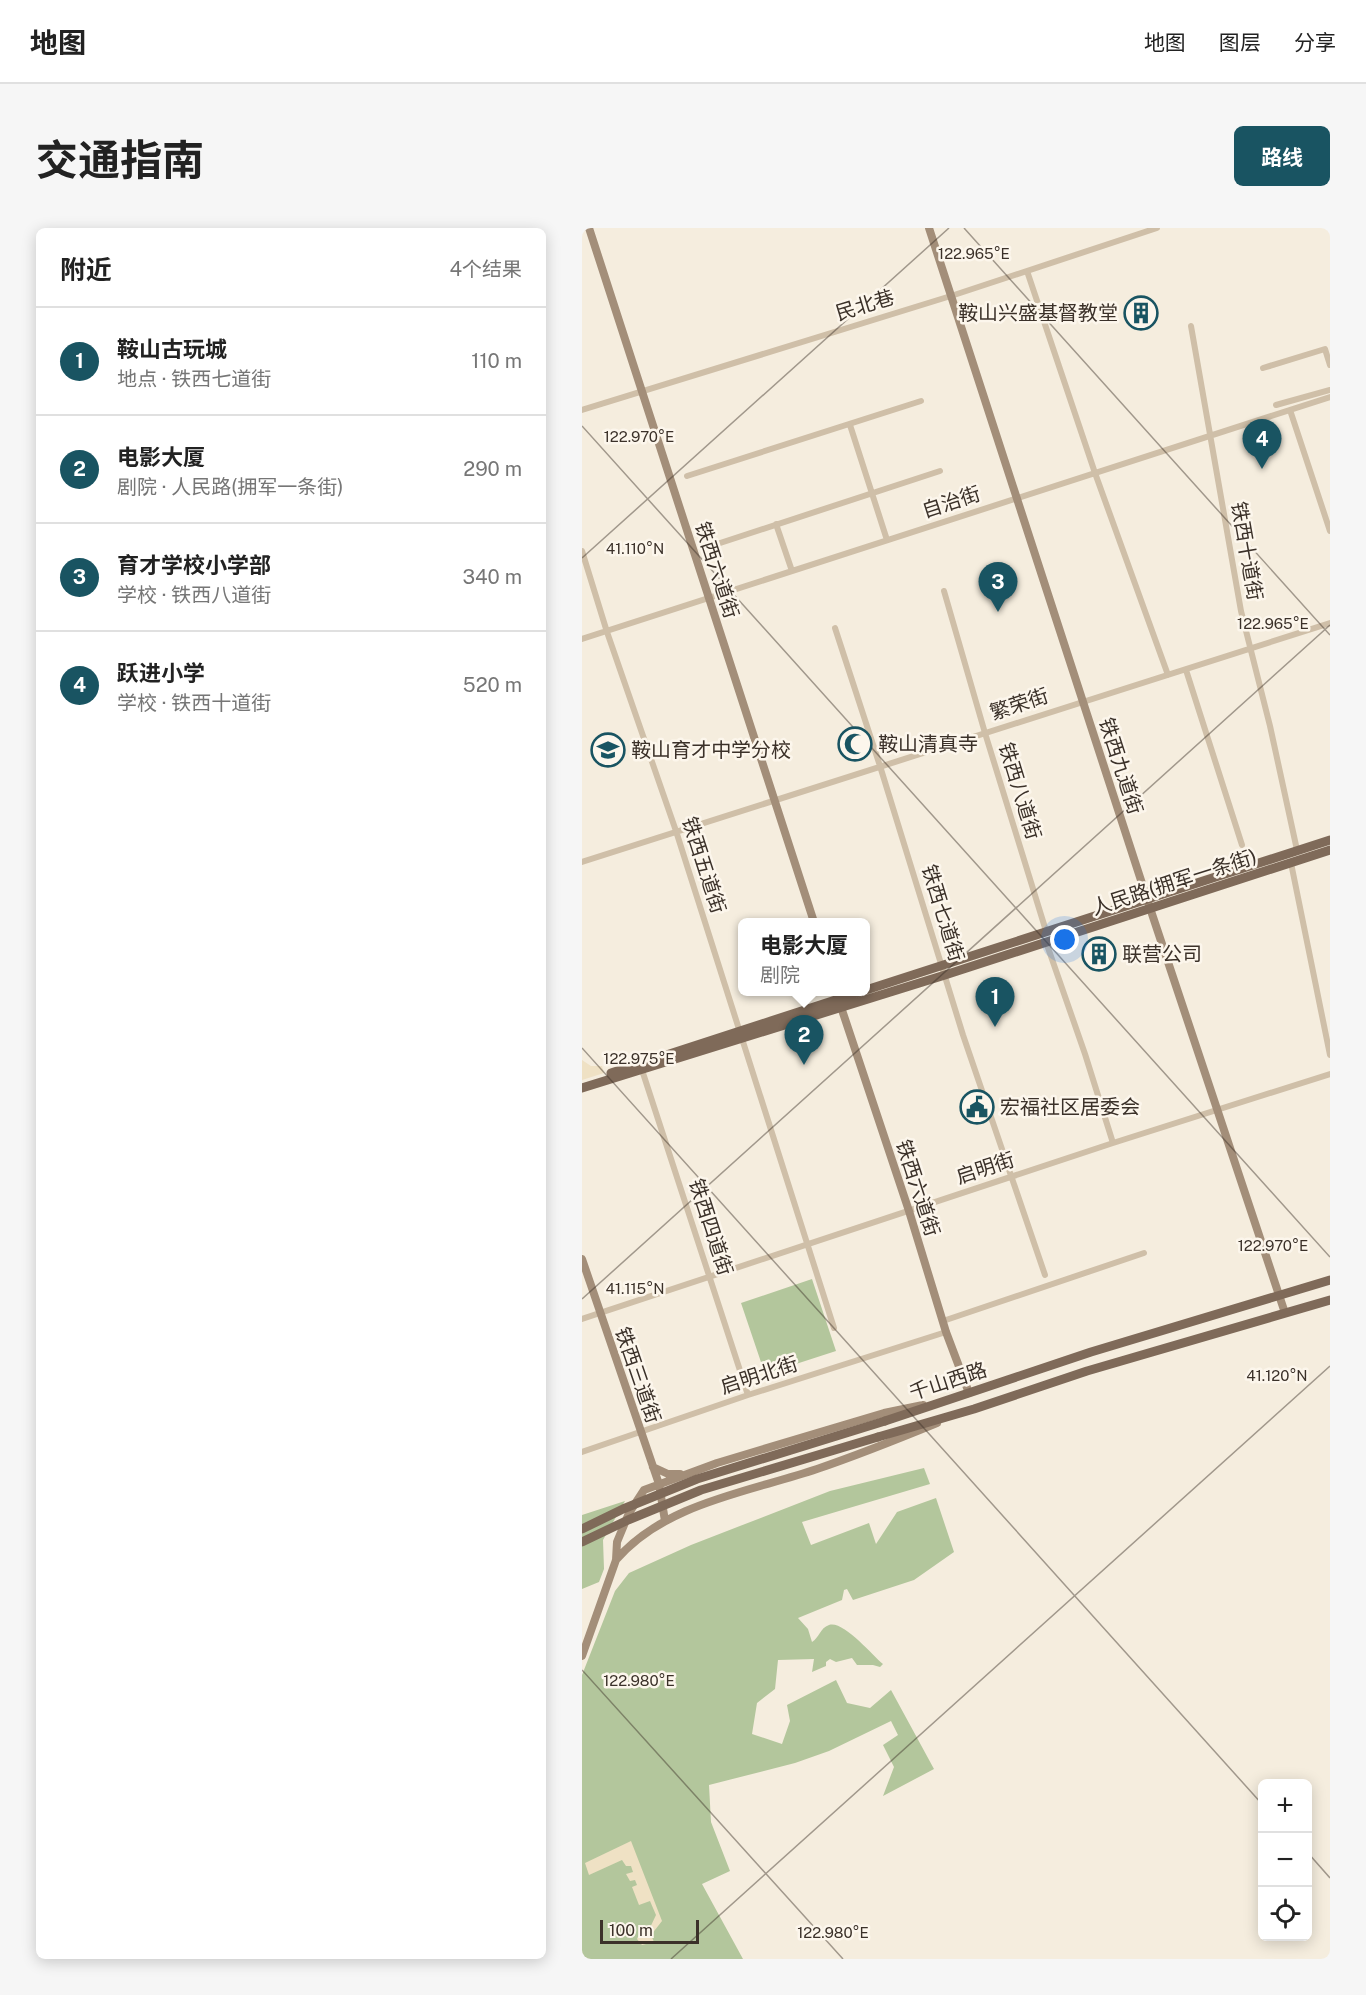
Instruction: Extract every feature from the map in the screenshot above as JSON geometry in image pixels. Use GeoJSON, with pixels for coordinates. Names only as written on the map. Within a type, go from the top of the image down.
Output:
{"type":"FeatureCollection","features":[{"type":"Feature","properties":{"kind":"main road","name":"铁西六道街"},"geometry":{"type":"LineString","coordinates":[[589,228],[813,918]]}},
{"type":"Feature","properties":{"kind":"main road","name":"铁西九道街"},"geometry":{"type":"LineString","coordinates":[[929,228],[1285,1312]]}},
{"type":"Feature","properties":{"kind":"main road"},"geometry":{"type":"LineString","coordinates":[[870,989],[943,971],[1046,931],[1149,903],[1330,840]]}},
{"type":"Feature","properties":{"kind":"main road","name":"人民路(拥军一条街)"},"geometry":{"type":"LineString","coordinates":[[582,1089],[741,1034],[841,1008],[943,971],[1046,942],[1149,903],[1330,850]]}},
{"type":"Feature","properties":{"kind":"main road"},"geometry":{"type":"LineString","coordinates":[[582,1083],[741,1034],[835,996]]}},
{"type":"Feature","properties":{"kind":"main road","name":"铁西六道街"},"geometry":{"type":"LineString","coordinates":[[837,996],[909,1211],[946,1332],[969,1393]]}},
{"type":"Feature","properties":{"kind":"main road","name":"铁西三道街"},"geometry":{"type":"LineString","coordinates":[[582,1259],[659,1484],[665,1521]]}},
{"type":"Feature","properties":{"kind":"main road","name":"千山西路"},"geometry":{"type":"LineString","coordinates":[[582,1529],[623,1509],[697,1479],[885,1421],[1091,1352],[1330,1280]]}},
{"type":"Feature","properties":{"kind":"main road","name":"千山西路"},"geometry":{"type":"LineString","coordinates":[[582,1542],[701,1490],[974,1409],[1087,1371],[1330,1300]]}},
{"type":"Feature","properties":{"kind":"main road"},"geometry":{"type":"LineString","coordinates":[[644,1490],[691,1473],[884,1413],[952,1399]]}},
{"type":"Feature","properties":{"kind":"main road"},"geometry":{"type":"LineString","coordinates":[[616,1560],[630,1543],[665,1521],[707,1503],[816,1469],[974,1409]]}},
{"type":"Feature","properties":{"kind":"main road"},"geometry":{"type":"LineString","coordinates":[[582,1656],[616,1560],[617,1542],[629,1513],[650,1480],[653,1466],[668,1474],[691,1473]]}},
{"type":"Feature","properties":{"kind":"street","name":"民北巷"},"geometry":{"type":"LineString","coordinates":[[582,410],[951,296],[1157,228]]}},
{"type":"Feature","properties":{"kind":"street"},"geometry":{"type":"LineString","coordinates":[[1027,271],[1095,473],[1168,675]]}},
{"type":"Feature","properties":{"kind":"street","name":"铁西十道街"},"geometry":{"type":"LineString","coordinates":[[1191,326],[1230,557],[1297,850]]}},
{"type":"Feature","properties":{"kind":"street"},"geometry":{"type":"LineString","coordinates":[[1263,368],[1325,349],[1330,365]]}},
{"type":"Feature","properties":{"kind":"street"},"geometry":{"type":"LineString","coordinates":[[1276,405],[1330,390]]}},
{"type":"Feature","properties":{"kind":"street","name":"自治街"},"geometry":{"type":"LineString","coordinates":[[582,639],[1330,397]]}},
{"type":"Feature","properties":{"kind":"street"},"geometry":{"type":"LineString","coordinates":[[687,476],[921,401]]}},
{"type":"Feature","properties":{"kind":"street"},"geometry":{"type":"LineString","coordinates":[[1290,410],[1330,531]]}},
{"type":"Feature","properties":{"kind":"street"},"geometry":{"type":"LineString","coordinates":[[850,425],[887,540]]}},
{"type":"Feature","properties":{"kind":"street"},"geometry":{"type":"LineString","coordinates":[[711,546],[940,471]]}},
{"type":"Feature","properties":{"kind":"street"},"geometry":{"type":"LineString","coordinates":[[776,524],[792,571]]}},
{"type":"Feature","properties":{"kind":"street","name":"铁西五道街"},"geometry":{"type":"LineString","coordinates":[[582,551],[607,632],[676,831],[834,1328]]}},
{"type":"Feature","properties":{"kind":"street","name":"铁西八道街"},"geometry":{"type":"LineString","coordinates":[[944,591],[1046,931]]}},
{"type":"Feature","properties":{"kind":"street","name":"繁荣街"},"geometry":{"type":"LineString","coordinates":[[582,862],[1330,623]]}},
{"type":"Feature","properties":{"kind":"street","name":"铁西七道街"},"geometry":{"type":"LineString","coordinates":[[835,628],[963,1035],[1046,1275]]}},
{"type":"Feature","properties":{"kind":"street"},"geometry":{"type":"LineString","coordinates":[[1186,670],[1242,845]]}},
{"type":"Feature","properties":{"kind":"street"},"geometry":{"type":"LineString","coordinates":[[1291,862],[1330,1055]]}},
{"type":"Feature","properties":{"kind":"street"},"geometry":{"type":"LineString","coordinates":[[1046,942],[1113,1143]]}},
{"type":"Feature","properties":{"kind":"street","name":"铁西四道街"},"geometry":{"type":"LineString","coordinates":[[642,1070],[748,1395]]}},
{"type":"Feature","properties":{"kind":"street","name":"启明街"},"geometry":{"type":"LineString","coordinates":[[582,1319],[1113,1143],[1330,1074]]}},
{"type":"Feature","properties":{"kind":"street"},"geometry":{"type":"LineString","coordinates":[[943,1321],[1144,1253]]}},
{"type":"Feature","properties":{"kind":"street","name":"启明北街"},"geometry":{"type":"LineString","coordinates":[[582,1452],[748,1395],[946,1332]]}},
{"type":"Feature","properties":{"kind":"green space"},"geometry":{"type":"Polygon","coordinates":[[[812,1279],[836,1351],[765,1374],[741,1303],[812,1279]]]}},
{"type":"Feature","properties":{"kind":"green space"},"geometry":{"type":"Polygon","coordinates":[[[924,1468],[930,1484],[802,1522],[811,1545],[869,1523],[876,1544],[897,1512],[936,1498],[954,1552],[914,1580],[853,1600],[847,1589],[844,1590],[842,1600],[798,1618],[808,1629],[812,1642],[826,1626],[835,1625],[857,1639],[883,1664],[880,1667],[857,1665],[852,1658],[836,1662],[830,1659],[826,1662],[826,1666],[812,1672],[814,1659],[778,1660],[775,1689],[757,1703],[752,1734],[782,1744],[790,1721],[787,1705],[836,1680],[847,1703],[870,1708],[891,1690],[934,1769],[883,1796],[894,1767],[883,1745],[898,1735],[891,1721],[829,1751],[795,1763],[709,1785],[711,1822],[730,1871],[702,1884],[743,1959],[585,1959],[582,1956],[582,1675],[615,1591],[629,1573],[691,1545],[830,1491],[924,1468]]]}},
{"type":"Feature","properties":{"kind":"green space"},"geometry":{"type":"Polygon","coordinates":[[[625,1501],[603,1540],[604,1569],[599,1582],[582,1589],[582,1515],[625,1501]]]}},
{"type":"Feature","properties":{"kind":"shaded area"},"geometry":{"type":"Polygon","coordinates":[[[582,1060],[591,1066],[602,1066],[604,1073],[582,1080],[582,1060]]]}},
{"type":"Feature","properties":{"kind":"shaded area"},"geometry":{"type":"Polygon","coordinates":[[[631,1841],[662,1921],[651,1935],[654,1942],[642,1945],[637,1939],[641,1930],[648,1932],[656,1915],[650,1901],[639,1905],[632,1887],[637,1885],[635,1880],[630,1881],[626,1874],[633,1872],[631,1866],[626,1866],[622,1860],[589,1875],[585,1863],[631,1841]]]}},
{"type":"Feature","properties":{"kind":"place","name":"鞍山兴盛基督教堂"},"geometry":{"type":"Point","coordinates":[1141,313]}},
{"type":"Feature","properties":{"kind":"place","name":"跃进小学"},"geometry":{"type":"Point","coordinates":[1262,469]}},
{"type":"Feature","properties":{"kind":"place","name":"育才学校小学部"},"geometry":{"type":"Point","coordinates":[998,612]}},
{"type":"Feature","properties":{"kind":"place","name":"鞍山清真寺"},"geometry":{"type":"Point","coordinates":[855,744]}},
{"type":"Feature","properties":{"kind":"place","name":"鞍山育才中学分校"},"geometry":{"type":"Point","coordinates":[608,750]}},
{"type":"Feature","properties":{"kind":"place","name":"联营公司"},"geometry":{"type":"Point","coordinates":[1099,954]}},
{"type":"Feature","properties":{"kind":"place","name":"鞍山古玩城"},"geometry":{"type":"Point","coordinates":[995,1027]}},
{"type":"Feature","properties":{"kind":"place","name":"电影大厦"},"geometry":{"type":"Point","coordinates":[804,1065]}},
{"type":"Feature","properties":{"kind":"place","name":"宏福社区居委会"},"geometry":{"type":"Point","coordinates":[977,1107]}}]}
